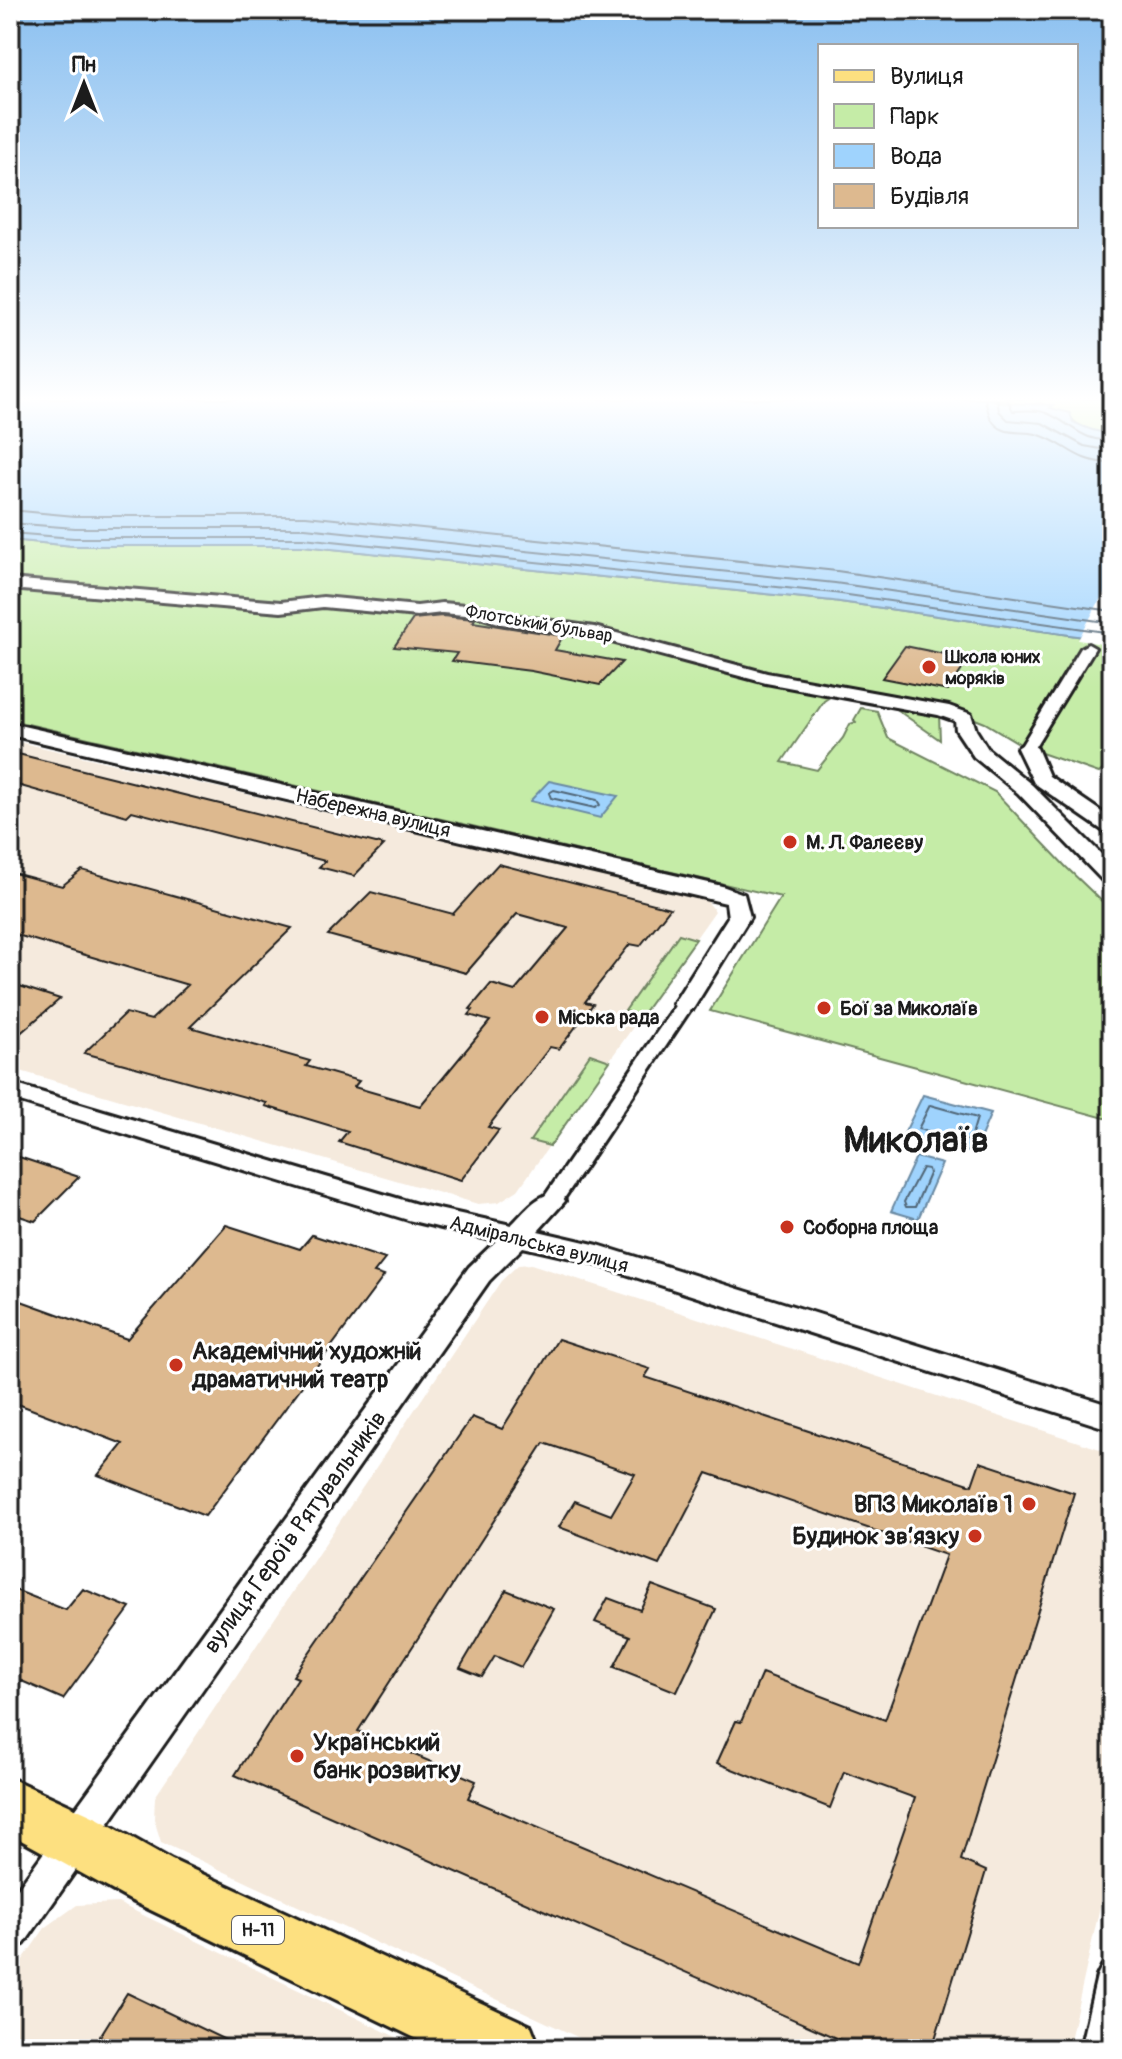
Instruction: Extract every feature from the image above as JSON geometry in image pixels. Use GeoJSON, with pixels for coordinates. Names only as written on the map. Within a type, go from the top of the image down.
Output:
{"type":"FeatureCollection","features":[{"type":"Feature","properties":{"kind":"main road","name":"Н-11"},"geometry":{"type":"LineString","coordinates":[[10,1805],[76,1837],[151,1880],[508,2049]]}},
{"type":"Feature","properties":{"kind":"street","name":"Флотський бульвар"},"geometry":{"type":"LineString","coordinates":[[10,584],[281,607],[323,602],[417,611],[442,608],[594,632],[766,678],[942,710],[964,718],[966,730],[981,753],[1025,789]]}},
{"type":"Feature","properties":{"kind":"street"},"geometry":{"type":"LineString","coordinates":[[1088,648],[1027,748],[1022,765],[1025,789],[1112,877]]}},
{"type":"Feature","properties":{"kind":"street","name":"Набережна вулиця"},"geometry":{"type":"LineString","coordinates":[[10,729],[714,891],[736,899]]}},
{"type":"Feature","properties":{"kind":"street"},"geometry":{"type":"LineString","coordinates":[[1027,748],[1041,779],[1112,828]]}},
{"type":"Feature","properties":{"kind":"street","name":"вулиця Героїв Рятувальників"},"geometry":{"type":"LineString","coordinates":[[10,1931],[479,1274],[552,1201],[685,1004],[739,917],[736,899]]}},
{"type":"Feature","properties":{"kind":"street","name":"Адміральська вулиця"},"geometry":{"type":"LineString","coordinates":[[10,1091],[418,1214],[588,1252],[1112,1418]]}},
{"type":"Feature","properties":{"kind":"street"},"geometry":{"type":"LineString","coordinates":[[1095,2049],[1112,1976]]}},
{"type":"Feature","properties":{"kind":"shaded area"},"geometry":{"type":"Polygon","coordinates":[[[10,740],[685,895],[707,901],[715,911],[518,1190],[499,1202],[478,1204],[10,1068],[10,740]]]}},
{"type":"Feature","properties":{"kind":"shaded area"},"geometry":{"type":"Polygon","coordinates":[[[531,1264],[1112,1453],[1112,1853],[1068,2049],[603,2049],[161,1842],[154,1819],[155,1797],[501,1281],[518,1265],[531,1264]]]}},
{"type":"Feature","properties":{"kind":"shaded area"},"geometry":{"type":"Polygon","coordinates":[[[118,1903],[421,2049],[10,2049],[10,1978],[45,1928],[77,1905],[118,1903]]]}},
{"type":"Feature","properties":{"kind":"green space"},"geometry":{"type":"Polygon","coordinates":[[[10,540],[74,546],[303,546],[833,601],[1112,641],[1112,762],[1099,773],[1027,748],[985,723],[940,705],[842,689],[824,701],[782,762],[817,770],[843,738],[850,724],[856,722],[854,720],[861,708],[877,711],[888,738],[995,792],[1111,910],[1112,1120],[710,1011],[781,897],[10,720],[10,540]]]}},
{"type":"Feature","properties":{"kind":"green space"},"geometry":{"type":"Polygon","coordinates":[[[890,705],[939,714],[940,740],[890,705]]]}},
{"type":"Feature","properties":{"kind":"green space"},"geometry":{"type":"Polygon","coordinates":[[[679,934],[696,939],[641,1016],[625,1011],[679,934]]]}},
{"type":"Feature","properties":{"kind":"green space"},"geometry":{"type":"Polygon","coordinates":[[[590,1054],[610,1061],[550,1146],[530,1141],[590,1054]]]}},
{"type":"Feature","properties":{"kind":"water"},"geometry":{"type":"Polygon","coordinates":[[[10,495],[1112,495],[1112,641],[833,601],[303,546],[74,546],[10,540],[10,495]]]}},
{"type":"Feature","properties":{"kind":"water"},"geometry":{"type":"Polygon","coordinates":[[[549,781],[618,796],[600,818],[530,801],[549,781]]]}},
{"type":"Feature","properties":{"kind":"water"},"geometry":{"type":"Polygon","coordinates":[[[923,1095],[991,1113],[974,1153],[904,1134],[923,1095]]]}},
{"type":"Feature","properties":{"kind":"water"},"geometry":{"type":"Polygon","coordinates":[[[916,1157],[942,1164],[918,1219],[891,1211],[916,1157]]]}},
{"type":"Feature","properties":{"kind":"pier"},"geometry":{"type":"Polygon","coordinates":[[[1112,578],[1112,625],[1102,644],[1078,640],[1112,578]]]}},
{"type":"Feature","properties":{"kind":"building"},"geometry":{"type":"Polygon","coordinates":[[[442,616],[475,619],[473,622],[563,636],[555,650],[622,662],[600,685],[531,671],[452,661],[457,653],[394,647],[413,619],[442,616]]]}},
{"type":"Feature","properties":{"kind":"building"},"geometry":{"type":"Polygon","coordinates":[[[905,646],[969,659],[948,691],[882,678],[905,646]]]}},
{"type":"Feature","properties":{"kind":"building"},"geometry":{"type":"Polygon","coordinates":[[[10,752],[384,845],[354,876],[319,867],[325,861],[132,811],[127,816],[10,783],[10,752]]]}},
{"type":"Feature","properties":{"kind":"building"},"geometry":{"type":"Polygon","coordinates":[[[498,864],[670,908],[640,946],[630,944],[585,1002],[593,1004],[559,1049],[550,1047],[488,1127],[499,1130],[461,1180],[339,1142],[348,1131],[265,1106],[267,1103],[84,1053],[126,1013],[151,1020],[188,985],[10,933],[10,872],[62,886],[82,870],[292,928],[190,1027],[310,1061],[306,1066],[359,1081],[354,1087],[420,1106],[490,1021],[469,1015],[473,1010],[470,1009],[491,984],[515,991],[568,928],[517,914],[466,973],[328,935],[371,892],[453,914],[498,864]]]}},
{"type":"Feature","properties":{"kind":"building"},"geometry":{"type":"Polygon","coordinates":[[[10,983],[60,999],[10,1042],[10,983]]]}},
{"type":"Feature","properties":{"kind":"building"},"geometry":{"type":"Polygon","coordinates":[[[10,1154],[79,1177],[35,1221],[10,1213],[10,1154]]]}},
{"type":"Feature","properties":{"kind":"building","name":"Академічний художній драматичний театр"},"geometry":{"type":"Polygon","coordinates":[[[226,1225],[300,1249],[312,1235],[385,1259],[374,1273],[384,1276],[205,1516],[98,1475],[123,1444],[10,1401],[10,1297],[127,1339],[226,1225]]]}},
{"type":"Feature","properties":{"kind":"building"},"geometry":{"type":"Polygon","coordinates":[[[558,1339],[650,1369],[645,1377],[972,1485],[980,1462],[1074,1493],[961,1860],[986,1871],[932,2049],[861,2049],[235,1775],[298,1678],[293,1676],[472,1417],[502,1429],[558,1339]],[[544,1443],[358,1731],[476,1781],[468,1798],[858,1963],[915,1798],[844,1772],[830,1808],[717,1763],[736,1721],[741,1722],[762,1673],[885,1720],[946,1555],[707,1473],[659,1565],[559,1527],[575,1501],[611,1515],[635,1474],[544,1443]]]}},
{"type":"Feature","properties":{"kind":"building"},"geometry":{"type":"Polygon","coordinates":[[[652,1585],[716,1609],[677,1692],[614,1667],[630,1636],[595,1622],[608,1598],[640,1610],[652,1585]]]}},
{"type":"Feature","properties":{"kind":"building"},"geometry":{"type":"Polygon","coordinates":[[[10,1588],[66,1610],[83,1589],[130,1608],[63,1699],[10,1676],[10,1588]]]}},
{"type":"Feature","properties":{"kind":"building"},"geometry":{"type":"Polygon","coordinates":[[[506,1590],[554,1609],[521,1667],[495,1656],[482,1677],[460,1668],[506,1590]]]}},
{"type":"Feature","properties":{"kind":"building"},"geometry":{"type":"Polygon","coordinates":[[[127,1993],[244,2049],[92,2049],[127,1993]]]}},
{"type":"Feature","properties":{"kind":"place","name":"Школа юних моряків"},"geometry":{"type":"Point","coordinates":[929,667]}},
{"type":"Feature","properties":{"kind":"place","name":"М. Л. Фалєєву"},"geometry":{"type":"Point","coordinates":[790,842]}},
{"type":"Feature","properties":{"kind":"place","name":"Бої за Миколаїв"},"geometry":{"type":"Point","coordinates":[824,1008]}},
{"type":"Feature","properties":{"kind":"place","name":"Міська рада"},"geometry":{"type":"Point","coordinates":[542,1017]}},
{"type":"Feature","properties":{"kind":"place","name":"Соборна площа"},"geometry":{"type":"Point","coordinates":[787,1227]}},
{"type":"Feature","properties":{"kind":"place","name":"Академічний художній драматичний театр"},"geometry":{"type":"Point","coordinates":[176,1365]}},
{"type":"Feature","properties":{"kind":"place","name":"ВПЗ Миколаїв 1"},"geometry":{"type":"Point","coordinates":[1029,1504]}},
{"type":"Feature","properties":{"kind":"place","name":"Будинок зв’язку"},"geometry":{"type":"Point","coordinates":[975,1536]}},
{"type":"Feature","properties":{"kind":"place","name":"Український банк розвитку"},"geometry":{"type":"Point","coordinates":[297,1756]}},
{"type":"Feature","properties":{"kind":"district","name":"Миколаїв"},"geometry":{"type":"Point","coordinates":[916,1140]}}]}
